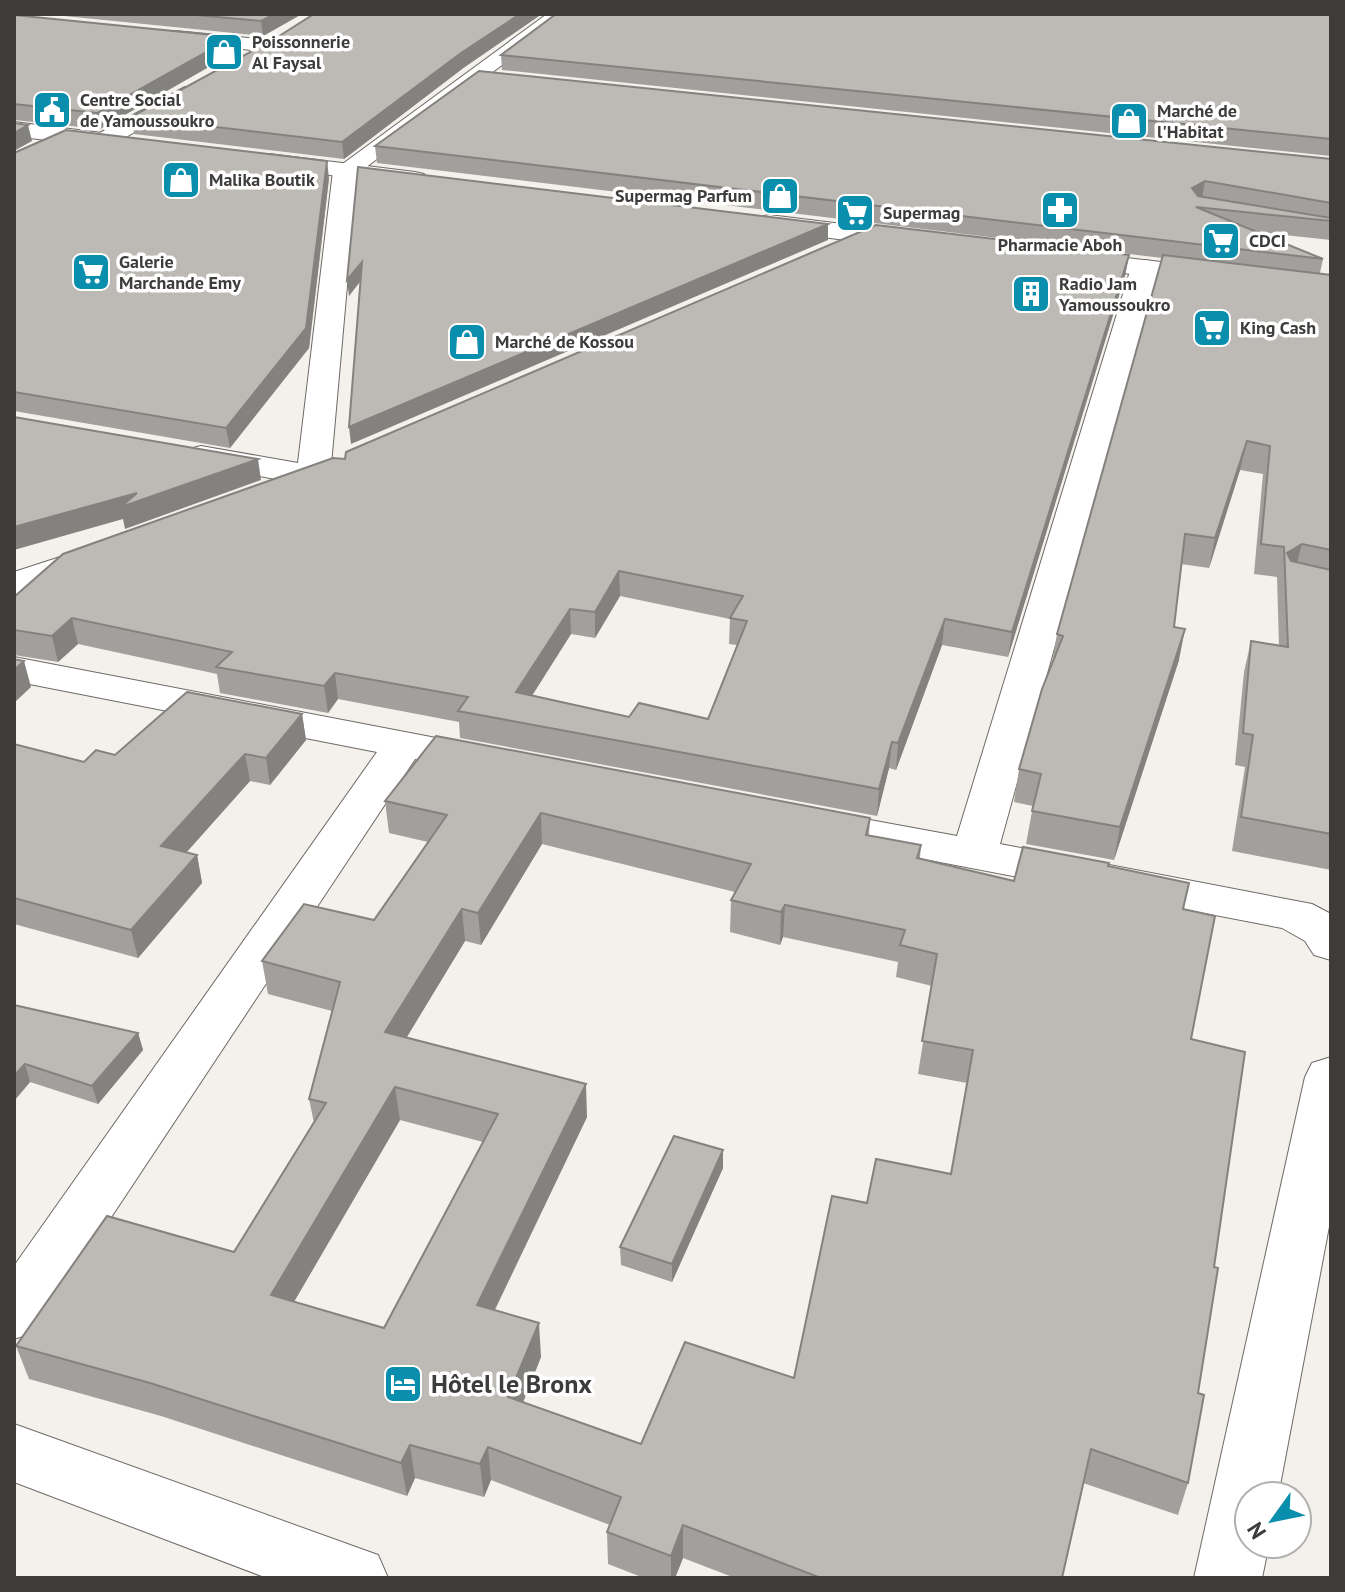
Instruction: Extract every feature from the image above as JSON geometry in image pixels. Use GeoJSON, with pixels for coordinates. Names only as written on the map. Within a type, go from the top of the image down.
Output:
{"type":"FeatureCollection","features":[{"type":"Feature","properties":{"kind":"street"},"geometry":{"type":"LineString","coordinates":[[327,469],[345,171],[560,14]]}},
{"type":"Feature","properties":{"kind":"street"},"geometry":{"type":"LineString","coordinates":[[161,35],[275,42],[241,62]]}},
{"type":"Feature","properties":{"kind":"street"},"geometry":{"type":"LineString","coordinates":[[472,76],[503,80]]}},
{"type":"Feature","properties":{"kind":"street"},"geometry":{"type":"LineString","coordinates":[[104,140],[200,85]]}},
{"type":"Feature","properties":{"kind":"street"},"geometry":{"type":"LineString","coordinates":[[14,129],[149,146]]}},
{"type":"Feature","properties":{"kind":"street"},"geometry":{"type":"LineString","coordinates":[[27,156],[67,135]]}},
{"type":"Feature","properties":{"kind":"street"},"geometry":{"type":"LineString","coordinates":[[240,157],[433,182]]}},
{"type":"Feature","properties":{"kind":"street"},"geometry":{"type":"LineString","coordinates":[[742,219],[945,244]]}},
{"type":"Feature","properties":{"kind":"street"},"geometry":{"type":"LineString","coordinates":[[810,260],[869,235]]}},
{"type":"Feature","properties":{"kind":"street"},"geometry":{"type":"LineString","coordinates":[[1037,255],[1331,290]]}},
{"type":"Feature","properties":{"kind":"street"},"geometry":{"type":"LineString","coordinates":[[974,854],[1145,268]]}},
{"type":"Feature","properties":{"kind":"street"},"geometry":{"type":"LineString","coordinates":[[171,451],[327,469]]}},
{"type":"Feature","properties":{"kind":"street"},"geometry":{"type":"LineString","coordinates":[[255,497],[327,469]]}},
{"type":"Feature","properties":{"kind":"street"},"geometry":{"type":"LineString","coordinates":[[14,585],[124,546]]}},
{"type":"Feature","properties":{"kind":"street"},"geometry":{"type":"LineString","coordinates":[[14,669],[527,769]]}},
{"type":"Feature","properties":{"kind":"street"},"geometry":{"type":"LineString","coordinates":[[14,1314],[403,745]]}},
{"type":"Feature","properties":{"kind":"street"},"geometry":{"type":"LineString","coordinates":[[773,816],[1295,915],[1322,930],[1331,943]]}},
{"type":"Feature","properties":{"kind":"street"},"geometry":{"type":"LineString","coordinates":[[1228,1578],[1331,1077]]}},
{"type":"Feature","properties":{"kind":"street"},"geometry":{"type":"LineString","coordinates":[[14,1453],[354,1578]]}},
{"type":"Feature","properties":{"kind":"building"},"geometry":{"type":"Polygon","coordinates":[[[185,14],[275,14],[261,21],[185,14]]]}},
{"type":"Feature","properties":{"kind":"building"},"geometry":{"type":"Polygon","coordinates":[[[314,14],[520,14],[461,53],[342,142],[131,117],[276,38],[314,14]]]}},
{"type":"Feature","properties":{"kind":"building","name":"Marché de l'Habitat"},"geometry":{"type":"Polygon","coordinates":[[[556,14],[1331,14],[1331,139],[501,55],[556,14]]]}},
{"type":"Feature","properties":{"kind":"building"},"geometry":{"type":"Polygon","coordinates":[[[14,15],[233,37],[97,113],[14,104],[14,15]]]}},
{"type":"Feature","properties":{"kind":"building"},"geometry":{"type":"Polygon","coordinates":[[[479,71],[1331,159],[1331,203],[1205,181],[1192,188],[1198,196],[1331,218],[1331,221],[1196,207],[1323,259],[375,146],[479,71]]]}},
{"type":"Feature","properties":{"kind":"building"},"geometry":{"type":"Polygon","coordinates":[[[14,123],[28,125],[14,133],[14,123]]]}},
{"type":"Feature","properties":{"kind":"building"},"geometry":{"type":"Polygon","coordinates":[[[66,130],[327,161],[306,328],[226,428],[14,392],[14,153],[66,130]]]}},
{"type":"Feature","properties":{"kind":"building","name":"Marché de Kossou"},"geometry":{"type":"Polygon","coordinates":[[[358,167],[828,224],[349,427],[362,262],[347,280],[358,167]]]}},
{"type":"Feature","properties":{"kind":"building"},"geometry":{"type":"Polygon","coordinates":[[[876,225],[1129,255],[1012,632],[945,619],[898,743],[892,742],[879,789],[458,711],[468,697],[335,673],[324,686],[216,667],[232,652],[72,618],[52,636],[14,630],[14,597],[63,554],[333,458],[345,459],[346,452],[876,225]],[[619,571],[595,612],[570,609],[516,692],[629,717],[639,703],[708,719],[747,621],[730,618],[743,596],[619,571]]]}},
{"type":"Feature","properties":{"kind":"building"},"geometry":{"type":"Polygon","coordinates":[[[1163,255],[1331,275],[1331,550],[1302,544],[1287,553],[1291,561],[1331,570],[1331,834],[1241,817],[1253,735],[1243,733],[1251,641],[1288,647],[1284,547],[1261,544],[1270,446],[1247,441],[1215,538],[1185,534],[1174,627],[1185,629],[1120,827],[1032,811],[1041,774],[1019,769],[1042,689],[1063,636],[1057,634],[1163,255]]]}},
{"type":"Feature","properties":{"kind":"building"},"geometry":{"type":"Polygon","coordinates":[[[14,417],[258,459],[121,507],[137,493],[14,527],[14,417]]]}},
{"type":"Feature","properties":{"kind":"building"},"geometry":{"type":"Polygon","coordinates":[[[14,659],[24,661],[14,670],[14,659]]]}},
{"type":"Feature","properties":{"kind":"building"},"geometry":{"type":"Polygon","coordinates":[[[187,692],[302,714],[266,758],[245,754],[161,846],[197,855],[131,930],[14,898],[14,744],[84,762],[96,750],[115,755],[187,692]]]}},
{"type":"Feature","properties":{"kind":"building"},"geometry":{"type":"Polygon","coordinates":[[[436,736],[870,818],[866,835],[921,845],[917,858],[1014,881],[1023,847],[1109,863],[1108,866],[1189,883],[1183,909],[1215,916],[1191,1039],[1245,1052],[1214,1267],[1218,1268],[1198,1393],[1204,1395],[1188,1483],[1091,1449],[1062,1578],[821,1578],[683,1525],[671,1556],[607,1532],[621,1497],[488,1447],[480,1464],[410,1445],[401,1463],[150,1383],[16,1346],[107,1216],[234,1252],[326,1103],[309,1099],[340,982],[262,961],[304,904],[374,920],[447,815],[385,801],[436,736]],[[541,813],[478,913],[462,909],[385,1032],[586,1084],[477,1305],[539,1323],[508,1397],[641,1444],[685,1342],[794,1378],[832,1196],[867,1203],[876,1159],[951,1174],[973,1050],[922,1041],[937,954],[900,945],[905,930],[785,905],[781,912],[731,900],[751,864],[541,813]],[[395,1087],[271,1295],[384,1328],[498,1114],[395,1087]]]}},
{"type":"Feature","properties":{"kind":"building"},"geometry":{"type":"Polygon","coordinates":[[[14,1005],[138,1033],[92,1086],[25,1064],[14,1076],[14,1005]]]}},
{"type":"Feature","properties":{"kind":"building"},"geometry":{"type":"Polygon","coordinates":[[[674,1136],[723,1150],[672,1264],[620,1247],[674,1136]]]}},
{"type":"Feature","properties":{"kind":"place","name":"Poissonnerie Al Faysal"},"geometry":{"type":"Point","coordinates":[224,52]}},
{"type":"Feature","properties":{"kind":"place","name":"Centre Social de Yamoussoukro"},"geometry":{"type":"Point","coordinates":[52,110]}},
{"type":"Feature","properties":{"kind":"place","name":"Marché de l'Habitat"},"geometry":{"type":"Point","coordinates":[1129,121]}},
{"type":"Feature","properties":{"kind":"place","name":"Malika Boutik"},"geometry":{"type":"Point","coordinates":[181,180]}},
{"type":"Feature","properties":{"kind":"place","name":"Supermag Parfum"},"geometry":{"type":"Point","coordinates":[780,196]}},
{"type":"Feature","properties":{"kind":"place","name":"Pharmacie Aboh"},"geometry":{"type":"Point","coordinates":[1060,210]}},
{"type":"Feature","properties":{"kind":"place","name":"Supermag"},"geometry":{"type":"Point","coordinates":[855,213]}},
{"type":"Feature","properties":{"kind":"place","name":"CDCI"},"geometry":{"type":"Point","coordinates":[1221,241]}},
{"type":"Feature","properties":{"kind":"place","name":"Galerie Marchande Emy"},"geometry":{"type":"Point","coordinates":[91,272]}},
{"type":"Feature","properties":{"kind":"place","name":"Radio Jam Yamoussoukro"},"geometry":{"type":"Point","coordinates":[1031,294]}},
{"type":"Feature","properties":{"kind":"place","name":"King Cash"},"geometry":{"type":"Point","coordinates":[1212,328]}},
{"type":"Feature","properties":{"kind":"place","name":"Marché de Kossou"},"geometry":{"type":"Point","coordinates":[467,342]}},
{"type":"Feature","properties":{"kind":"place","name":"Hôtel le Bronx"},"geometry":{"type":"Point","coordinates":[403,1384]}}]}
